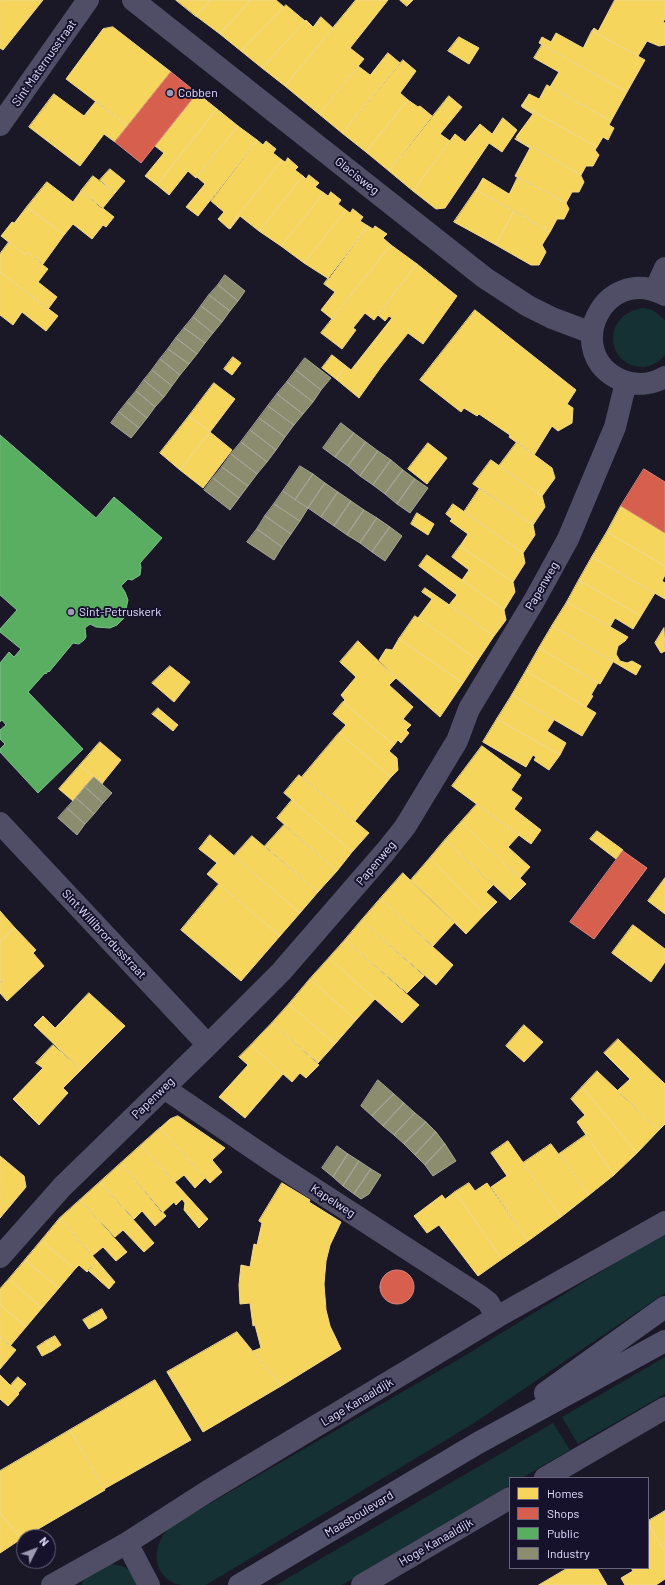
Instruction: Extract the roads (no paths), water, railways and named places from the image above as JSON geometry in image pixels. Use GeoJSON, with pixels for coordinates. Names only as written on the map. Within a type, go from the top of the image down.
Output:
{"type":"FeatureCollection","features":[{"type":"Feature","properties":{"kind":"street","name":"Sint Maternusstraat"},"geometry":{"type":"LineString","coordinates":[[0,125],[88,0]]}},
{"type":"Feature","properties":{"kind":"street","name":"Glacisweg"},"geometry":{"type":"LineString","coordinates":[[133,0],[485,278],[528,306],[552,318],[592,333]]}},
{"type":"Feature","properties":{"kind":"street"},"geometry":{"type":"LineString","coordinates":[[665,268],[660,292],[637,288],[626,290],[607,300],[600,308],[593,324],[592,333],[594,348],[600,362],[615,377],[626,382],[645,384],[655,382],[665,377]]}},
{"type":"Feature","properties":{"kind":"street","name":"Papenweg"},"geometry":{"type":"LineString","coordinates":[[0,1257],[62,1186],[281,972],[386,852],[405,827],[457,741],[468,708],[534,601],[568,539],[615,427],[626,382]]}},
{"type":"Feature","properties":{"kind":"street","name":"Sint Willibrordusstraat"},"geometry":{"type":"LineString","coordinates":[[0,823],[208,1045]]}},
{"type":"Feature","properties":{"kind":"street","name":"Kapelweg"},"geometry":{"type":"LineString","coordinates":[[164,1088],[347,1210],[480,1296],[488,1302],[498,1317]]}},
{"type":"Feature","properties":{"kind":"street","name":"Lage Kanaaldijk"},"geometry":{"type":"LineString","coordinates":[[52,1585],[127,1543],[208,1492],[498,1317],[665,1222]]}},
{"type":"Feature","properties":{"kind":"street","name":"Maasboulevard"},"geometry":{"type":"LineString","coordinates":[[478,1443],[665,1307]]}},
{"type":"Feature","properties":{"kind":"street","name":"Maasboulevard"},"geometry":{"type":"LineString","coordinates":[[240,1585],[478,1443],[665,1341]]}},
{"type":"Feature","properties":{"kind":"street"},"geometry":{"type":"LineString","coordinates":[[547,1477],[665,1408]]}},
{"type":"Feature","properties":{"kind":"street","name":"Hoge Kanaaldijk"},"geometry":{"type":"LineString","coordinates":[[362,1585],[509,1499]]}},
{"type":"Feature","properties":{"kind":"street"},"geometry":{"type":"LineString","coordinates":[[127,1543],[150,1585]]}},
{"type":"Feature","properties":{"kind":"place","name":"Cobben"},"geometry":{"type":"Point","coordinates":[170,93]}},
{"type":"Feature","properties":{"kind":"place","name":"Sint-Petruskerk"},"geometry":{"type":"Point","coordinates":[71,612]}}]}
